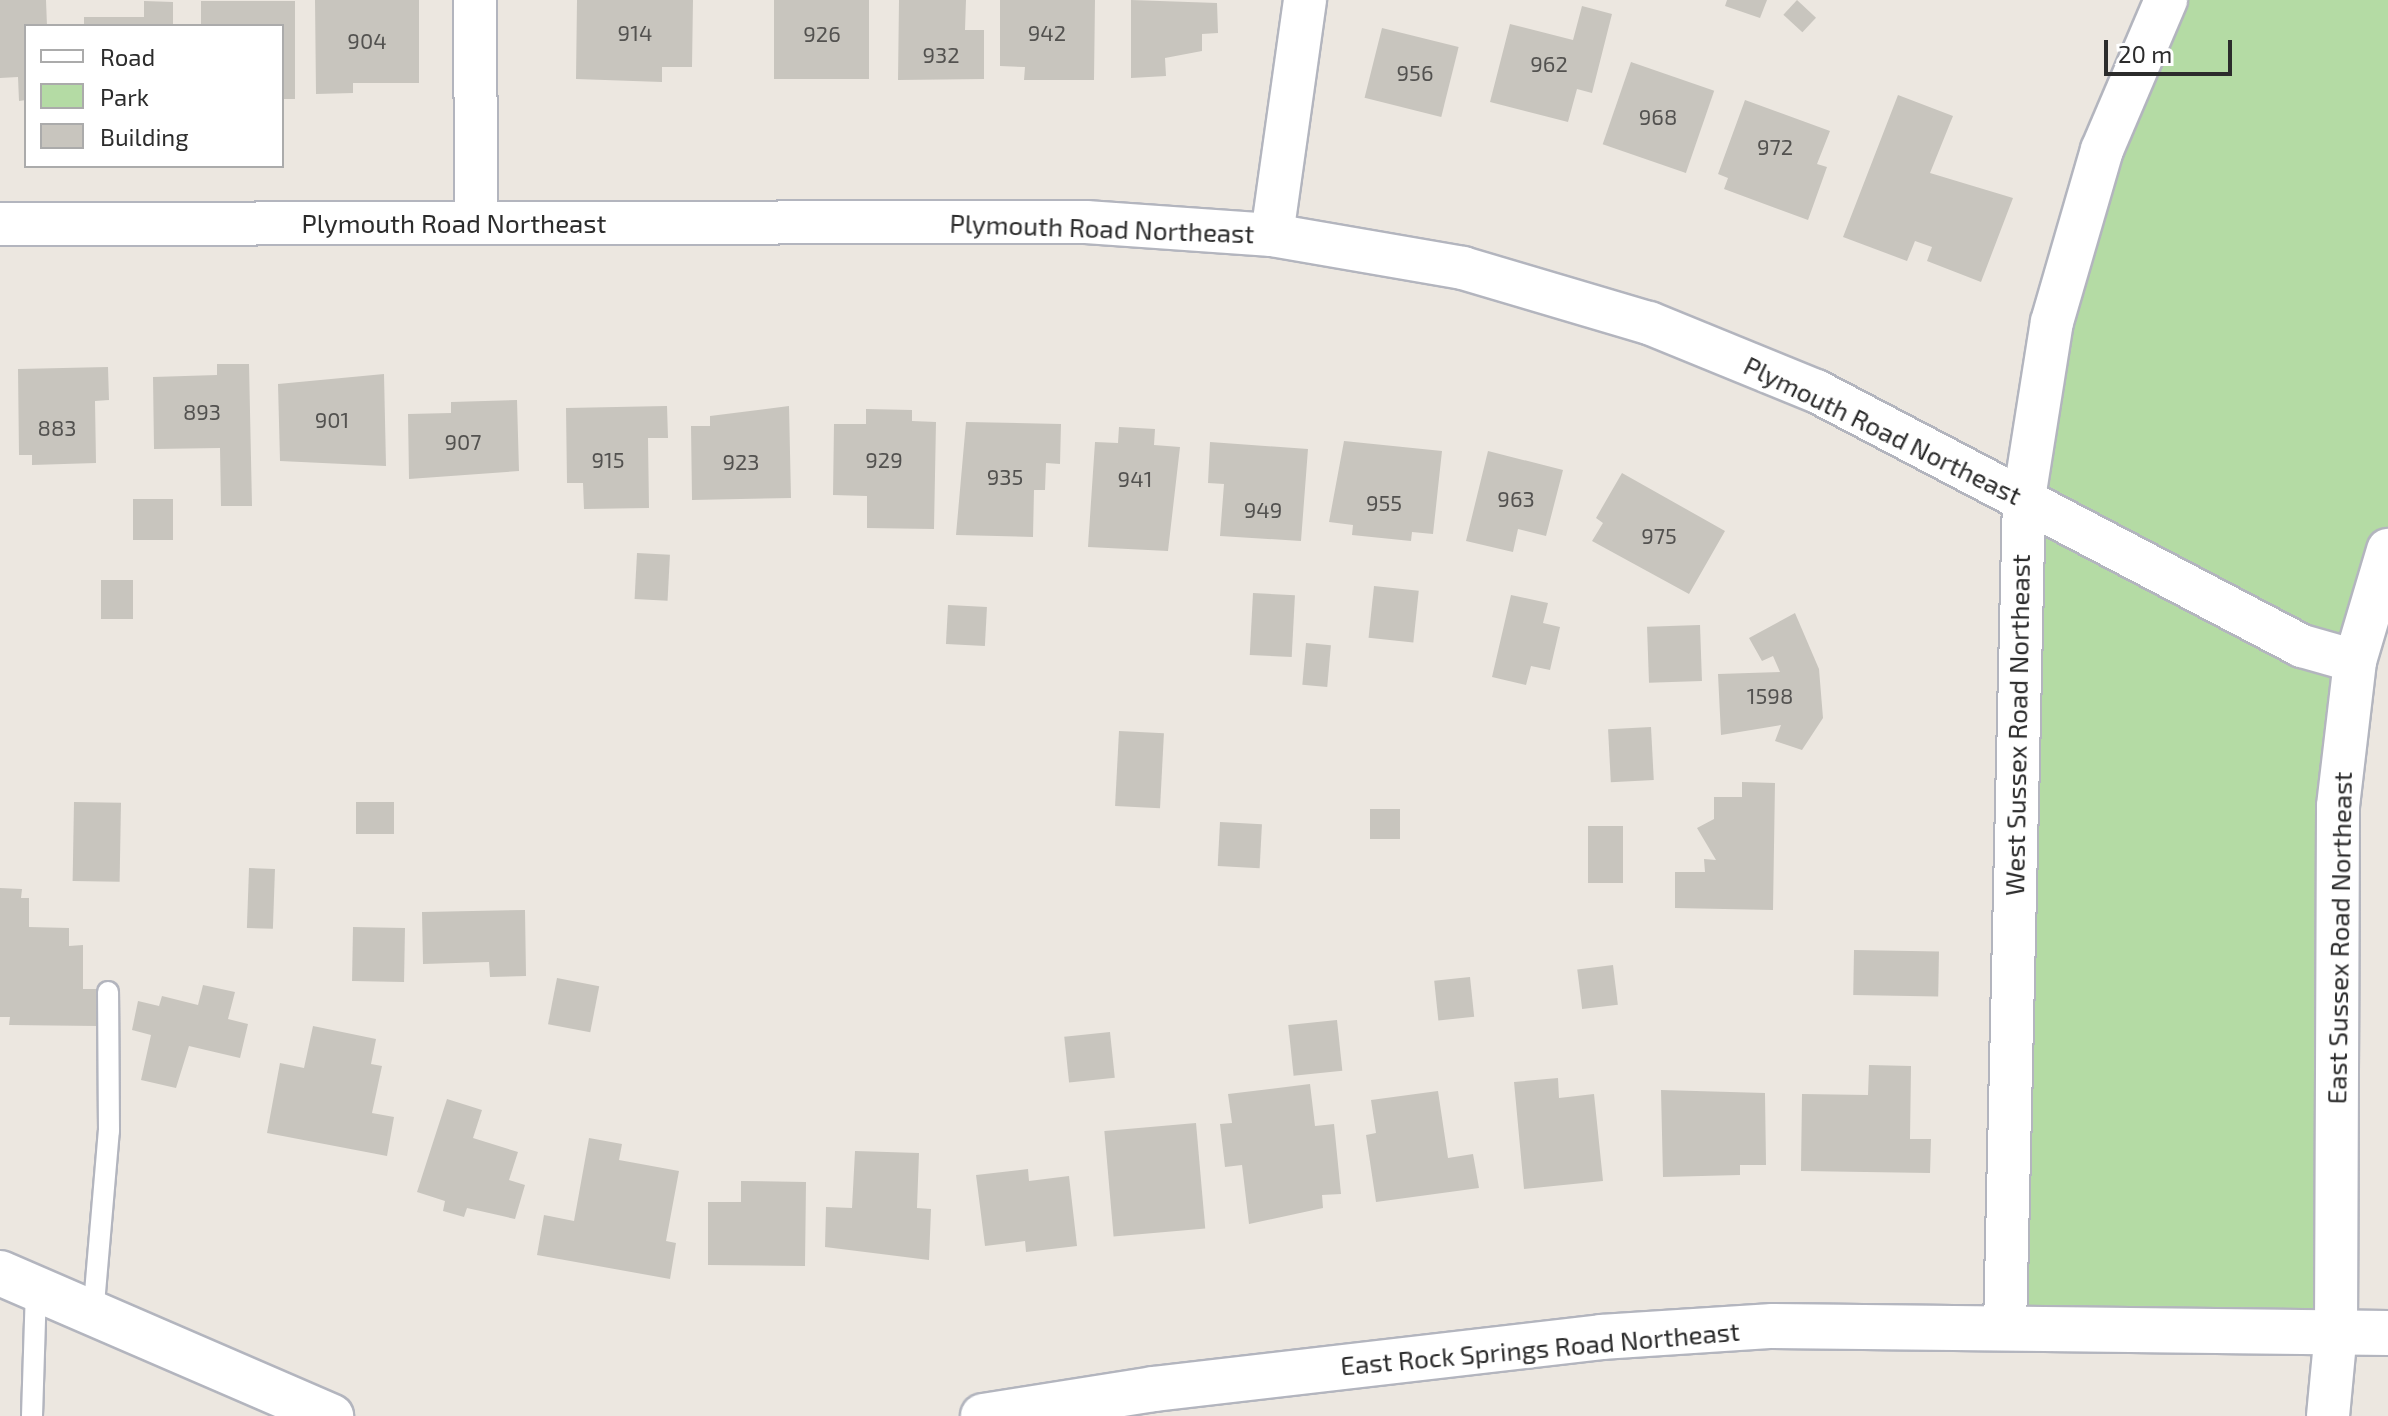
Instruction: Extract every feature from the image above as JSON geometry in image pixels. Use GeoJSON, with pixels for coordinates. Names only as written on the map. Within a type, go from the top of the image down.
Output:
{"type":"FeatureCollection","features":[{"type":"Feature","properties":{"kind":"street"},"geometry":{"type":"LineString","coordinates":[[475,0],[476,222]]}},
{"type":"Feature","properties":{"kind":"street"},"geometry":{"type":"LineString","coordinates":[[1272,235],[1305,0]]}},
{"type":"Feature","properties":{"kind":"street","name":"West Sussex Road Northeast"},"geometry":{"type":"LineString","coordinates":[[2005,1328],[2024,498],[2052,322],[2102,150],[2166,0]]}},
{"type":"Feature","properties":{"kind":"street","name":"Plymouth Road Northeast"},"geometry":{"type":"LineString","coordinates":[[0,224],[1086,222],[1272,235],[1463,268],[1649,323],[1816,391],[2302,646],[2355,661]]}},
{"type":"Feature","properties":{"kind":"street","name":"East Sussex Road Northeast"},"geometry":{"type":"LineString","coordinates":[[2328,1416],[2336,1332],[2338,806],[2355,661],[2388,550]]}},
{"type":"Feature","properties":{"kind":"street"},"geometry":{"type":"LineString","coordinates":[[18,1282],[307,1411]]}},
{"type":"Feature","properties":{"kind":"street","name":"East Rock Springs Road Northeast"},"geometry":{"type":"LineString","coordinates":[[983,1416],[1601,1337],[1773,1326],[2388,1333]]}},
{"type":"Feature","properties":{"kind":"lane"},"geometry":{"type":"LineString","coordinates":[[93,1316],[109,1131],[108,992]]}},
{"type":"Feature","properties":{"kind":"lane"},"geometry":{"type":"LineString","coordinates":[[18,1282],[32,1416]]}},
{"type":"Feature","properties":{"kind":"green space"},"geometry":{"type":"Polygon","coordinates":[[[2160,0],[2388,0],[2388,561],[2336,685],[2329,1330],[2011,1335],[2052,274],[2160,0]]]}},
{"type":"Feature","properties":{"kind":"building"},"geometry":{"type":"Polygon","coordinates":[[[0,0],[46,0],[47,24],[24,24],[24,100],[19,101],[18,77],[0,78],[0,0]]]}},
{"type":"Feature","properties":{"kind":"building"},"geometry":{"type":"Polygon","coordinates":[[[315,0],[419,0],[419,83],[353,83],[353,93],[316,94],[315,0]]]}},
{"type":"Feature","properties":{"kind":"building"},"geometry":{"type":"Polygon","coordinates":[[[577,0],[693,0],[692,67],[662,67],[662,82],[576,79],[577,0]]]}},
{"type":"Feature","properties":{"kind":"building"},"geometry":{"type":"Polygon","coordinates":[[[774,0],[869,0],[869,79],[774,79],[774,0]]]}},
{"type":"Feature","properties":{"kind":"building"},"geometry":{"type":"Polygon","coordinates":[[[899,0],[966,0],[965,30],[984,30],[984,79],[898,80],[899,0]]]}},
{"type":"Feature","properties":{"kind":"building"},"geometry":{"type":"Polygon","coordinates":[[[1000,0],[1095,0],[1094,80],[1024,80],[1025,67],[1000,66],[1000,0]]]}},
{"type":"Feature","properties":{"kind":"building"},"geometry":{"type":"Polygon","coordinates":[[[1131,0],[1217,3],[1218,33],[1202,34],[1202,51],[1165,58],[1166,76],[1131,78],[1131,0]]]}},
{"type":"Feature","properties":{"kind":"building"},"geometry":{"type":"Polygon","coordinates":[[[1727,0],[1767,0],[1760,18],[1725,6],[1727,0]]]}},
{"type":"Feature","properties":{"kind":"building"},"geometry":{"type":"Polygon","coordinates":[[[1797,0],[1816,18],[1802,32],[1783,15],[1797,0]]]}},
{"type":"Feature","properties":{"kind":"building"},"geometry":{"type":"Polygon","coordinates":[[[144,1],[173,2],[173,24],[84,24],[84,17],[144,17],[144,1]]]}},
{"type":"Feature","properties":{"kind":"building"},"geometry":{"type":"Polygon","coordinates":[[[201,1],[295,1],[295,99],[284,99],[284,24],[201,24],[201,1]]]}},
{"type":"Feature","properties":{"kind":"building"},"geometry":{"type":"Polygon","coordinates":[[[1582,6],[1612,14],[1592,93],[1577,89],[1568,122],[1490,102],[1510,24],[1573,40],[1582,6]]]}},
{"type":"Feature","properties":{"kind":"building"},"geometry":{"type":"Polygon","coordinates":[[[1382,28],[1459,47],[1441,117],[1365,98],[1382,28]]]}},
{"type":"Feature","properties":{"kind":"building"},"geometry":{"type":"Polygon","coordinates":[[[1631,62],[1714,91],[1686,173],[1603,144],[1631,62]]]}},
{"type":"Feature","properties":{"kind":"building"},"geometry":{"type":"Polygon","coordinates":[[[1898,95],[1953,116],[1930,173],[2013,198],[1981,282],[1927,261],[1932,247],[1915,241],[1907,261],[1843,237],[1898,95]]]}},
{"type":"Feature","properties":{"kind":"building"},"geometry":{"type":"Polygon","coordinates":[[[1745,100],[1830,131],[1817,164],[1827,167],[1808,220],[1724,189],[1728,178],[1718,174],[1745,100]]]}},
{"type":"Feature","properties":{"kind":"building"},"geometry":{"type":"Polygon","coordinates":[[[217,364],[249,364],[252,506],[221,506],[220,448],[154,449],[153,377],[217,375],[217,364]]]}},
{"type":"Feature","properties":{"kind":"building"},"geometry":{"type":"Polygon","coordinates":[[[108,367],[109,400],[95,401],[96,463],[32,465],[32,455],[19,455],[18,369],[108,367]]]}},
{"type":"Feature","properties":{"kind":"building"},"geometry":{"type":"Polygon","coordinates":[[[384,374],[386,466],[280,461],[278,384],[384,374]]]}},
{"type":"Feature","properties":{"kind":"building"},"geometry":{"type":"Polygon","coordinates":[[[517,400],[519,471],[409,479],[408,414],[451,413],[451,402],[517,400]]]}},
{"type":"Feature","properties":{"kind":"building"},"geometry":{"type":"Polygon","coordinates":[[[667,406],[668,438],[648,438],[649,508],[584,509],[583,483],[567,483],[566,408],[667,406]]]}},
{"type":"Feature","properties":{"kind":"building"},"geometry":{"type":"Polygon","coordinates":[[[789,406],[791,498],[692,500],[691,426],[710,426],[710,416],[789,406]]]}},
{"type":"Feature","properties":{"kind":"building"},"geometry":{"type":"Polygon","coordinates":[[[866,409],[912,410],[912,421],[936,422],[934,529],[867,528],[867,496],[833,495],[834,424],[866,424],[866,409]]]}},
{"type":"Feature","properties":{"kind":"building"},"geometry":{"type":"Polygon","coordinates":[[[966,422],[1061,424],[1060,464],[1046,463],[1045,490],[1034,490],[1033,537],[956,535],[966,422]]]}},
{"type":"Feature","properties":{"kind":"building"},"geometry":{"type":"Polygon","coordinates":[[[1119,427],[1155,429],[1154,445],[1180,447],[1168,551],[1088,547],[1095,442],[1118,443],[1119,427]]]}},
{"type":"Feature","properties":{"kind":"building"},"geometry":{"type":"Polygon","coordinates":[[[1344,441],[1442,451],[1433,534],[1412,532],[1411,541],[1352,535],[1353,525],[1329,522],[1344,441]]]}},
{"type":"Feature","properties":{"kind":"building"},"geometry":{"type":"Polygon","coordinates":[[[1210,442],[1308,449],[1301,541],[1220,536],[1224,484],[1208,483],[1210,442]]]}},
{"type":"Feature","properties":{"kind":"building"},"geometry":{"type":"Polygon","coordinates":[[[1488,451],[1563,470],[1546,536],[1518,529],[1513,552],[1466,541],[1488,451]]]}},
{"type":"Feature","properties":{"kind":"building"},"geometry":{"type":"Polygon","coordinates":[[[1622,473],[1725,531],[1689,594],[1592,541],[1603,523],[1596,518],[1622,473]]]}},
{"type":"Feature","properties":{"kind":"building"},"geometry":{"type":"Polygon","coordinates":[[[133,499],[173,499],[173,540],[133,540],[133,499]]]}},
{"type":"Feature","properties":{"kind":"building"},"geometry":{"type":"Polygon","coordinates":[[[637,553],[670,555],[668,601],[635,599],[637,553]]]}},
{"type":"Feature","properties":{"kind":"building"},"geometry":{"type":"Polygon","coordinates":[[[101,580],[133,580],[133,619],[101,619],[101,580]]]}},
{"type":"Feature","properties":{"kind":"building"},"geometry":{"type":"Polygon","coordinates":[[[1374,586],[1419,591],[1413,642],[1369,638],[1374,586]]]}},
{"type":"Feature","properties":{"kind":"building"},"geometry":{"type":"Polygon","coordinates":[[[1253,593],[1295,595],[1292,657],[1250,655],[1253,593]]]}},
{"type":"Feature","properties":{"kind":"building"},"geometry":{"type":"Polygon","coordinates":[[[1511,595],[1548,603],[1543,623],[1560,627],[1550,670],[1531,666],[1526,685],[1492,677],[1511,595]]]}},
{"type":"Feature","properties":{"kind":"building"},"geometry":{"type":"Polygon","coordinates":[[[948,605],[987,607],[985,646],[946,644],[948,605]]]}},
{"type":"Feature","properties":{"kind":"building"},"geometry":{"type":"Polygon","coordinates":[[[1795,613],[1819,669],[1823,718],[1802,750],[1775,741],[1781,725],[1721,735],[1718,674],[1780,672],[1773,656],[1762,661],[1749,638],[1795,613]]]}},
{"type":"Feature","properties":{"kind":"building"},"geometry":{"type":"Polygon","coordinates":[[[1700,625],[1702,681],[1649,683],[1647,627],[1700,625]]]}},
{"type":"Feature","properties":{"kind":"building"},"geometry":{"type":"Polygon","coordinates":[[[1306,643],[1331,645],[1327,687],[1302,685],[1306,643]]]}},
{"type":"Feature","properties":{"kind":"building"},"geometry":{"type":"Polygon","coordinates":[[[1651,727],[1654,780],[1611,782],[1608,729],[1651,727]]]}},
{"type":"Feature","properties":{"kind":"building"},"geometry":{"type":"Polygon","coordinates":[[[1119,731],[1164,733],[1160,808],[1115,806],[1119,731]]]}},
{"type":"Feature","properties":{"kind":"building"},"geometry":{"type":"Polygon","coordinates":[[[1742,782],[1775,783],[1773,910],[1675,908],[1675,872],[1705,872],[1704,859],[1716,860],[1697,828],[1714,819],[1714,797],[1742,797],[1742,782]]]}},
{"type":"Feature","properties":{"kind":"building"},"geometry":{"type":"Polygon","coordinates":[[[74,802],[121,803],[120,882],[73,881],[74,802]]]}},
{"type":"Feature","properties":{"kind":"building"},"geometry":{"type":"Polygon","coordinates":[[[356,802],[394,802],[394,834],[356,834],[356,802]]]}},
{"type":"Feature","properties":{"kind":"building"},"geometry":{"type":"Polygon","coordinates":[[[1370,809],[1400,809],[1400,839],[1370,839],[1370,809]]]}},
{"type":"Feature","properties":{"kind":"building"},"geometry":{"type":"Polygon","coordinates":[[[1220,822],[1262,824],[1260,868],[1218,866],[1220,822]]]}},
{"type":"Feature","properties":{"kind":"building"},"geometry":{"type":"Polygon","coordinates":[[[1588,826],[1623,826],[1623,883],[1588,883],[1588,826]]]}},
{"type":"Feature","properties":{"kind":"building"},"geometry":{"type":"Polygon","coordinates":[[[249,868],[275,869],[273,929],[247,928],[249,868]]]}},
{"type":"Feature","properties":{"kind":"building"},"geometry":{"type":"Polygon","coordinates":[[[0,888],[22,889],[21,898],[29,898],[29,927],[69,928],[69,946],[83,945],[83,989],[98,989],[98,1026],[9,1025],[10,1017],[0,1017],[0,888]]]}},
{"type":"Feature","properties":{"kind":"building"},"geometry":{"type":"Polygon","coordinates":[[[525,910],[526,976],[490,977],[489,962],[423,964],[422,912],[525,910]]]}},
{"type":"Feature","properties":{"kind":"building"},"geometry":{"type":"Polygon","coordinates":[[[353,927],[405,928],[404,982],[352,981],[353,927]]]}},
{"type":"Feature","properties":{"kind":"building"},"geometry":{"type":"Polygon","coordinates":[[[1854,950],[1939,951],[1938,996],[1853,995],[1854,950]]]}},
{"type":"Feature","properties":{"kind":"building"},"geometry":{"type":"Polygon","coordinates":[[[1613,965],[1618,1005],[1582,1009],[1577,969],[1613,965]]]}},
{"type":"Feature","properties":{"kind":"building"},"geometry":{"type":"Polygon","coordinates":[[[1470,977],[1474,1017],[1438,1021],[1434,981],[1470,977]]]}},
{"type":"Feature","properties":{"kind":"building"},"geometry":{"type":"Polygon","coordinates":[[[557,978],[599,986],[590,1032],[548,1024],[557,978]]]}},
{"type":"Feature","properties":{"kind":"building"},"geometry":{"type":"Polygon","coordinates":[[[203,985],[235,992],[228,1019],[248,1024],[240,1058],[189,1046],[176,1088],[141,1080],[151,1035],[132,1030],[138,1001],[159,1006],[162,996],[198,1005],[203,985]]]}},
{"type":"Feature","properties":{"kind":"building"},"geometry":{"type":"Polygon","coordinates":[[[1337,1020],[1342,1071],[1294,1076],[1288,1025],[1337,1020]]]}},
{"type":"Feature","properties":{"kind":"building"},"geometry":{"type":"Polygon","coordinates":[[[313,1026],[376,1039],[371,1064],[382,1066],[372,1113],[394,1117],[387,1156],[267,1133],[280,1063],[304,1068],[313,1026]]]}},
{"type":"Feature","properties":{"kind":"building"},"geometry":{"type":"Polygon","coordinates":[[[1110,1032],[1115,1078],[1069,1083],[1064,1037],[1110,1032]]]}},
{"type":"Feature","properties":{"kind":"building"},"geometry":{"type":"Polygon","coordinates":[[[1869,1065],[1911,1066],[1910,1139],[1931,1139],[1930,1173],[1801,1171],[1802,1094],[1868,1095],[1869,1065]]]}},
{"type":"Feature","properties":{"kind":"building"},"geometry":{"type":"Polygon","coordinates":[[[1558,1078],[1559,1098],[1594,1094],[1603,1181],[1524,1189],[1514,1082],[1558,1078]]]}},
{"type":"Feature","properties":{"kind":"building"},"geometry":{"type":"Polygon","coordinates":[[[1310,1084],[1315,1126],[1334,1124],[1341,1194],[1322,1195],[1323,1208],[1249,1224],[1242,1165],[1225,1167],[1220,1124],[1232,1123],[1228,1094],[1310,1084]]]}},
{"type":"Feature","properties":{"kind":"building"},"geometry":{"type":"Polygon","coordinates":[[[1661,1090],[1765,1093],[1766,1165],[1740,1165],[1740,1175],[1663,1177],[1661,1090]]]}},
{"type":"Feature","properties":{"kind":"building"},"geometry":{"type":"Polygon","coordinates":[[[1438,1091],[1448,1158],[1473,1154],[1479,1188],[1376,1202],[1366,1135],[1376,1133],[1371,1100],[1438,1091]]]}},
{"type":"Feature","properties":{"kind":"building"},"geometry":{"type":"Polygon","coordinates":[[[447,1099],[482,1110],[473,1138],[518,1152],[509,1180],[525,1185],[515,1219],[467,1208],[464,1217],[443,1211],[445,1201],[417,1192],[447,1099]]]}},
{"type":"Feature","properties":{"kind":"building"},"geometry":{"type":"Polygon","coordinates":[[[1196,1123],[1205,1229],[1114,1237],[1104,1131],[1196,1123]]]}},
{"type":"Feature","properties":{"kind":"building"},"geometry":{"type":"Polygon","coordinates":[[[589,1138],[622,1144],[619,1160],[679,1171],[666,1241],[676,1243],[670,1279],[537,1255],[544,1215],[574,1221],[589,1138]]]}},
{"type":"Feature","properties":{"kind":"building"},"geometry":{"type":"Polygon","coordinates":[[[855,1151],[919,1153],[917,1208],[931,1209],[929,1260],[825,1247],[826,1207],[852,1208],[855,1151]]]}},
{"type":"Feature","properties":{"kind":"building"},"geometry":{"type":"Polygon","coordinates":[[[1028,1169],[1029,1181],[1069,1176],[1077,1246],[1026,1252],[1025,1241],[985,1246],[976,1175],[1028,1169]]]}},
{"type":"Feature","properties":{"kind":"building"},"geometry":{"type":"Polygon","coordinates":[[[741,1181],[806,1182],[805,1266],[708,1265],[708,1202],[741,1202],[741,1181]]]}}]}
